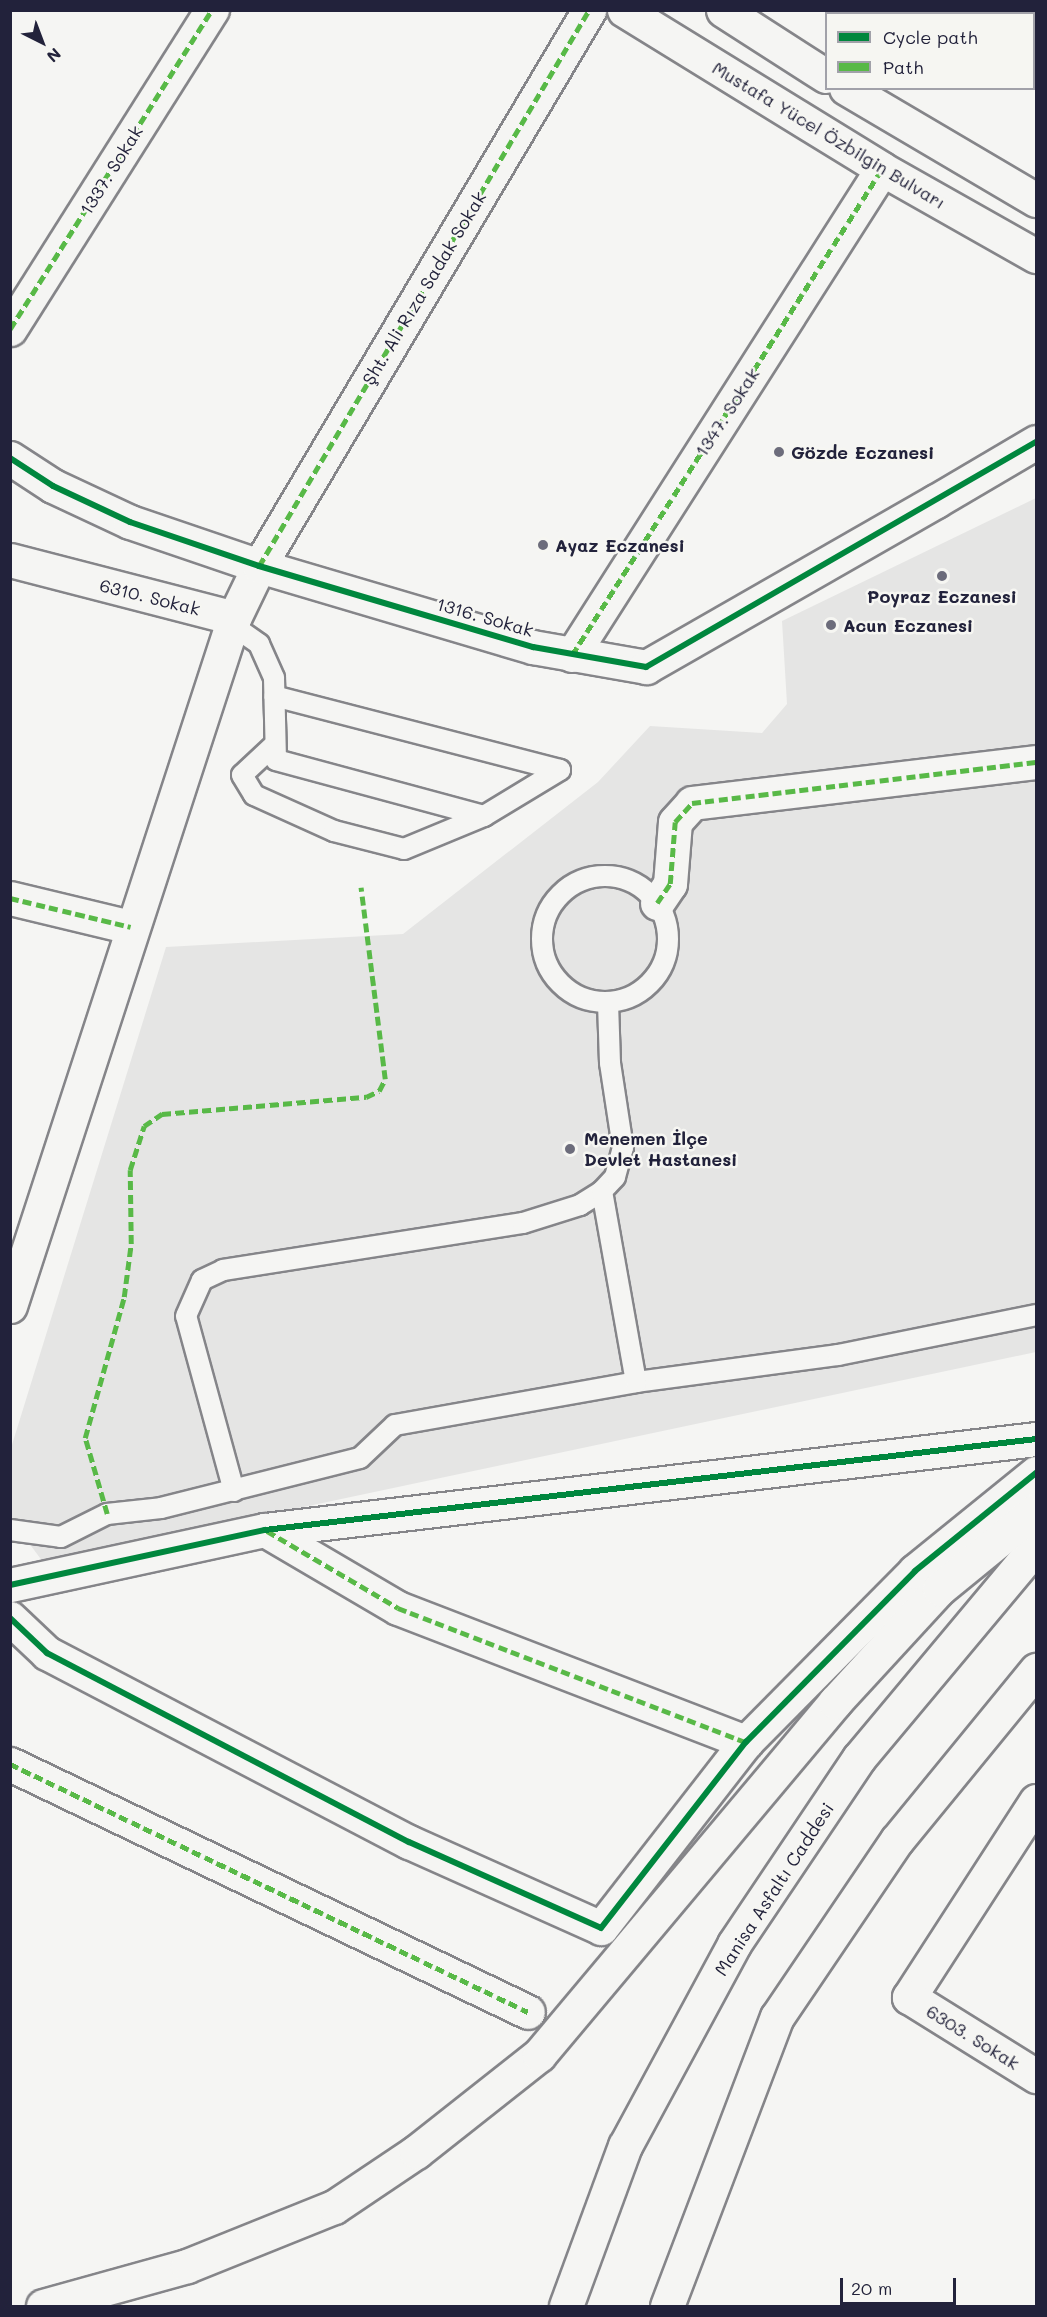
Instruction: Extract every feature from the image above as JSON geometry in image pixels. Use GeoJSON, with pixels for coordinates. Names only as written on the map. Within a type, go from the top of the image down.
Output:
{"type":"FeatureCollection","features":[{"type":"Feature","properties":{"kind":"main road","name":"1337. Sokak"},"geometry":{"type":"LineString","coordinates":[[10,329],[212,10]]}},
{"type":"Feature","properties":{"kind":"main road","name":"Şht. Ali Rıza Sadak Sokak"},"geometry":{"type":"LineString","coordinates":[[259,566],[589,10]]}},
{"type":"Feature","properties":{"kind":"main road","name":"Mustafa Yücel Özbilgin Bulvarı"},"geometry":{"type":"LineString","coordinates":[[624,10],[882,169],[1036,256]]}},
{"type":"Feature","properties":{"kind":"main road"},"geometry":{"type":"LineString","coordinates":[[723,10],[825,75]]}},
{"type":"Feature","properties":{"kind":"main road"},"geometry":{"type":"LineString","coordinates":[[849,90],[1036,200]]}},
{"type":"Feature","properties":{"kind":"main road","name":"1347. Sokak"},"geometry":{"type":"LineString","coordinates":[[572,655],[882,169]]}},
{"type":"Feature","properties":{"kind":"main road"},"geometry":{"type":"LineString","coordinates":[[936,501],[1036,442]]}},
{"type":"Feature","properties":{"kind":"main road","name":"1316. Sokak"},"geometry":{"type":"LineString","coordinates":[[10,458],[53,486],[130,522],[259,566],[572,655],[646,667],[936,501]]}},
{"type":"Feature","properties":{"kind":"main road"},"geometry":{"type":"LineString","coordinates":[[936,501],[1036,465]]}},
{"type":"Feature","properties":{"kind":"main road","name":"6310. Sokak"},"geometry":{"type":"LineString","coordinates":[[10,560],[233,622]]}},
{"type":"Feature","properties":{"kind":"main road"},"geometry":{"type":"LineString","coordinates":[[10,1306],[131,927],[233,622],[259,566]]}},
{"type":"Feature","properties":{"kind":"main road"},"geometry":{"type":"LineString","coordinates":[[657,903],[670,884],[675,822],[692,803],[1036,762]]}},
{"type":"Feature","properties":{"kind":"main road"},"geometry":{"type":"LineString","coordinates":[[10,898],[131,927]]}},
{"type":"Feature","properties":{"kind":"main road"},"geometry":{"type":"LineString","coordinates":[[10,1585],[265,1530],[1036,1439]]}},
{"type":"Feature","properties":{"kind":"main road"},"geometry":{"type":"LineString","coordinates":[[10,1618],[46,1653],[409,1842],[601,1928],[746,1742],[915,1571],[1036,1473]]}},
{"type":"Feature","properties":{"kind":"main road"},"geometry":{"type":"LineString","coordinates":[[43,2307],[187,2266],[334,2207],[416,2152],[539,2055],[835,1702],[939,1589],[1036,1510]]}},
{"type":"Feature","properties":{"kind":"main road"},"geometry":{"type":"LineString","coordinates":[[265,1530],[398,1608],[746,1742]]}},
{"type":"Feature","properties":{"kind":"main road","name":"Manisa Asfaltı Caddesi"},"geometry":{"type":"LineString","coordinates":[[566,2307],[626,2146],[734,1944],[859,1758],[1036,1546]]}},
{"type":"Feature","properties":{"kind":"main road"},"geometry":{"type":"LineString","coordinates":[[667,2307],[777,2017],[897,1840],[1036,1670]]}},
{"type":"Feature","properties":{"kind":"main road"},"geometry":{"type":"LineString","coordinates":[[10,1764],[528,2012]]}},
{"type":"Feature","properties":{"kind":"main road","name":"6303. Sokak"},"geometry":{"type":"LineString","coordinates":[[1036,1801],[909,1996],[1036,2076]]}},
{"type":"Feature","properties":{"kind":"lane"},"geometry":{"type":"LineString","coordinates":[[233,622],[259,644],[274,678],[272,747],[286,766],[483,816]]}},
{"type":"Feature","properties":{"kind":"lane"},"geometry":{"type":"LineString","coordinates":[[272,747],[242,775],[246,785],[282,812],[334,831],[404,849],[483,816],[560,771],[274,696]]}},
{"type":"Feature","properties":{"kind":"lane"},"geometry":{"type":"LineString","coordinates":[[601,876],[642,887],[657,903],[669,939],[658,976],[644,990],[608,1003],[586,1000],[552,974],[542,933],[548,911],[570,887],[601,876]]}},
{"type":"Feature","properties":{"kind":"lane"},"geometry":{"type":"LineString","coordinates":[[234,1491],[186,1316],[202,1280],[223,1270],[524,1223],[580,1205],[602,1191],[615,1177],[623,1148],[610,1063],[608,1003]]}},
{"type":"Feature","properties":{"kind":"lane"},"geometry":{"type":"LineString","coordinates":[[602,1191],[636,1382]]}},
{"type":"Feature","properties":{"kind":"lane"},"geometry":{"type":"LineString","coordinates":[[10,1530],[60,1537],[107,1514],[234,1491],[360,1458],[395,1425],[636,1382],[838,1355],[1036,1315]]}},
{"type":"Feature","properties":{"kind":"shaded area","name":"Menemen İlçe Devlet Hastanesi"},"geometry":{"type":"Polygon","coordinates":[[[1036,498],[1036,1352],[43,1562],[11,1519],[11,1448],[166,947],[403,934],[598,782],[650,726],[762,733],[787,704],[782,621],[1036,498]]]}},
{"type":"Feature","properties":{"kind":"marked path"},"geometry":{"type":"LineString","coordinates":[[10,329],[212,10]]}},
{"type":"Feature","properties":{"kind":"marked path"},"geometry":{"type":"LineString","coordinates":[[259,566],[589,10]]}},
{"type":"Feature","properties":{"kind":"marked path"},"geometry":{"type":"LineString","coordinates":[[572,655],[882,169]]}},
{"type":"Feature","properties":{"kind":"marked path"},"geometry":{"type":"LineString","coordinates":[[657,903],[670,884],[675,822],[692,803],[1036,762]]}},
{"type":"Feature","properties":{"kind":"marked path"},"geometry":{"type":"LineString","coordinates":[[107,1514],[85,1438],[124,1297],[131,1244],[130,1170],[144,1126],[162,1114],[366,1097],[379,1091],[385,1079],[361,888]]}},
{"type":"Feature","properties":{"kind":"marked path"},"geometry":{"type":"LineString","coordinates":[[10,898],[131,927]]}},
{"type":"Feature","properties":{"kind":"marked path"},"geometry":{"type":"LineString","coordinates":[[267,1531],[398,1608],[746,1742]]}},
{"type":"Feature","properties":{"kind":"marked path"},"geometry":{"type":"LineString","coordinates":[[10,1764],[528,2012]]}},
{"type":"Feature","properties":{"kind":"cycle path"},"geometry":{"type":"LineString","coordinates":[[10,458],[53,486],[130,522],[259,566],[533,647],[646,667],[1036,442]]}},
{"type":"Feature","properties":{"kind":"cycle path"},"geometry":{"type":"LineString","coordinates":[[10,1585],[265,1530],[1036,1439]]}},
{"type":"Feature","properties":{"kind":"cycle path"},"geometry":{"type":"LineString","coordinates":[[10,1618],[47,1653],[409,1842],[601,1928],[746,1742],[915,1571],[1036,1473]]}},
{"type":"Feature","properties":{"kind":"place","name":"Gözde Eczanesi"},"geometry":{"type":"Point","coordinates":[779,452]}},
{"type":"Feature","properties":{"kind":"place","name":"Ayaz Eczanesi"},"geometry":{"type":"Point","coordinates":[543,545]}},
{"type":"Feature","properties":{"kind":"place","name":"Poyraz Eczanesi"},"geometry":{"type":"Point","coordinates":[942,576]}},
{"type":"Feature","properties":{"kind":"place","name":"Acun Eczanesi"},"geometry":{"type":"Point","coordinates":[831,625]}},
{"type":"Feature","properties":{"kind":"place","name":"Menemen İlçe Devlet Hastanesi"},"geometry":{"type":"Point","coordinates":[570,1149]}}]}
